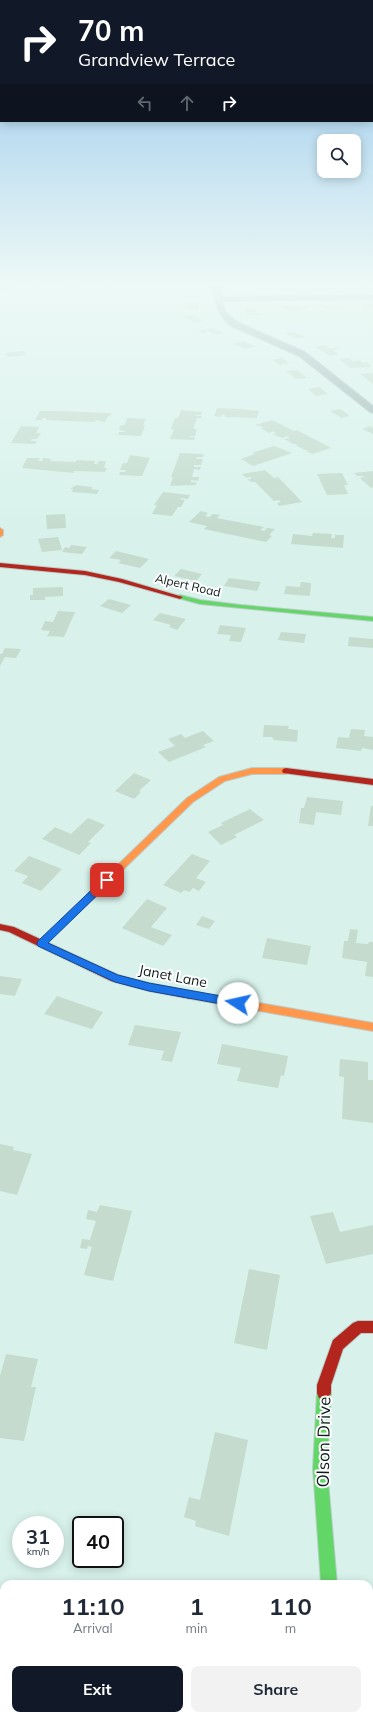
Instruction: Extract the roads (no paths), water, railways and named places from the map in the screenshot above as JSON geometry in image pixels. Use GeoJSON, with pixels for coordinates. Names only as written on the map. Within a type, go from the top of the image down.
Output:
{"type":"FeatureCollection","features":[{"type":"Feature","properties":{"kind":"street"},"geometry":{"type":"LineString","coordinates":[[318,366],[373,410]]}},
{"type":"Feature","properties":{"kind":"street"},"geometry":{"type":"LineString","coordinates":[[0,530],[0,535]]}},
{"type":"Feature","properties":{"kind":"street","name":"Alpert Road"},"geometry":{"type":"LineString","coordinates":[[0,565],[85,573],[120,580],[200,602],[373,619]]}},
{"type":"Feature","properties":{"kind":"street"},"geometry":{"type":"LineString","coordinates":[[42,944],[190,800],[222,779],[252,771],[293,771],[373,782]]}},
{"type":"Feature","properties":{"kind":"street","name":"Janet Lane"},"geometry":{"type":"LineString","coordinates":[[0,927],[11,929],[115,978],[149,987],[373,1027]]}},
{"type":"Feature","properties":{"kind":"street","name":"Olson Drive"},"geometry":{"type":"LineString","coordinates":[[328,1580],[320,1468],[324,1385],[338,1345],[358,1327],[373,1327]]}}]}
